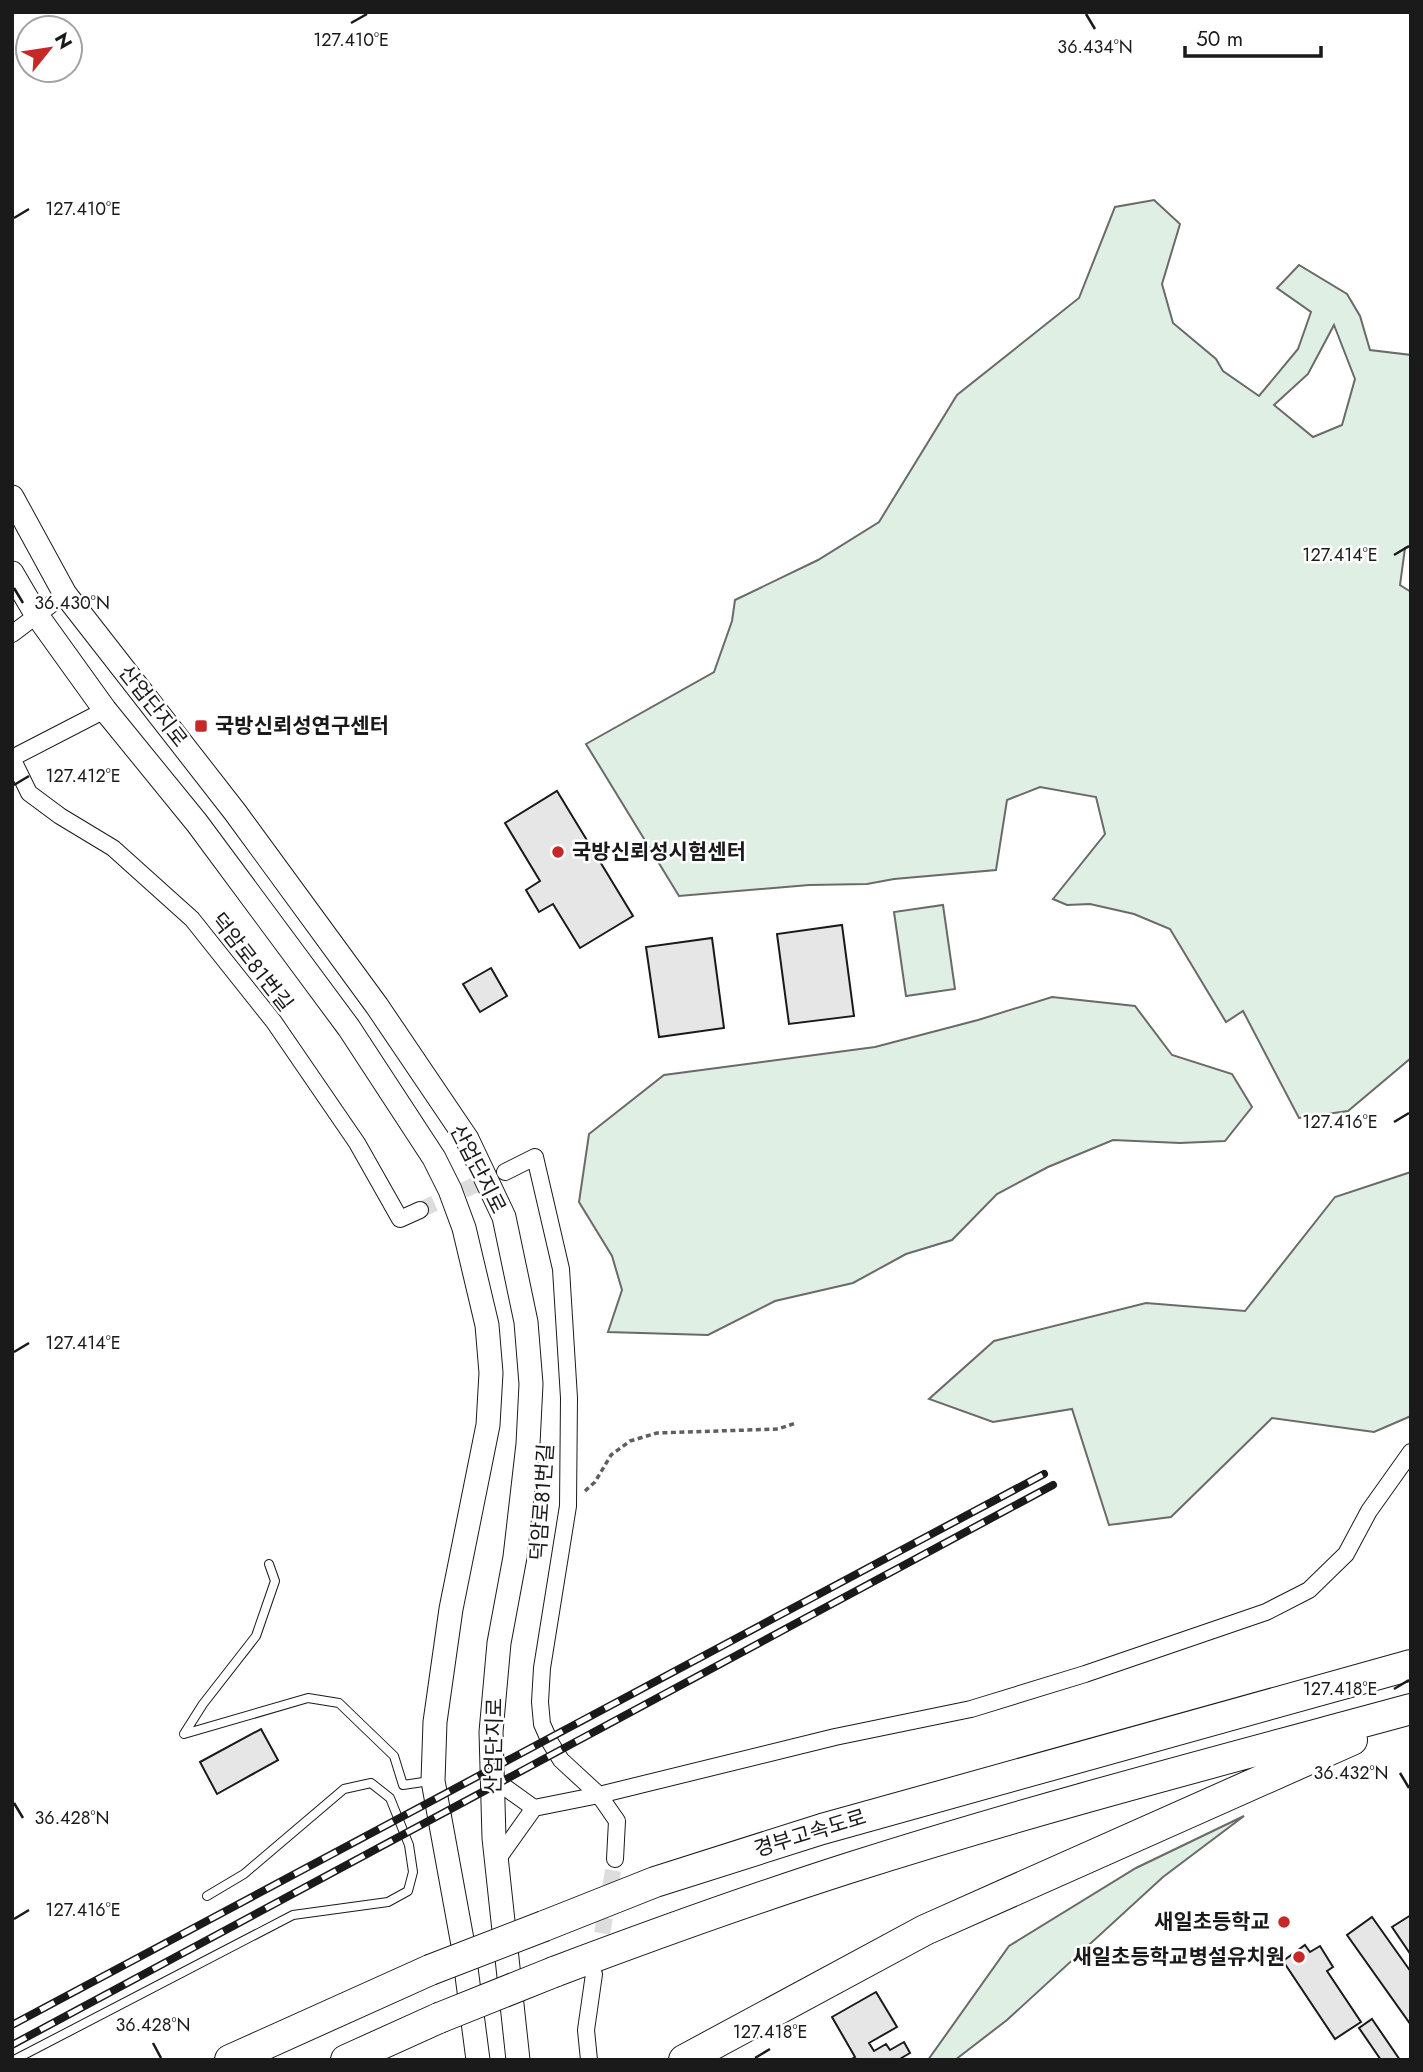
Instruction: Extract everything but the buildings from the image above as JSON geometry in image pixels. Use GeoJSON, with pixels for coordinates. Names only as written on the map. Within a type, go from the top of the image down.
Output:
{"type":"FeatureCollection","features":[{"type":"Feature","properties":{"kind":"highway","name":"경부고속도로"},"geometry":{"type":"LineString","coordinates":[[230,2060],[430,1970],[655,1882],[822,1829],[1411,1665]]}},
{"type":"Feature","properties":{"kind":"highway"},"geometry":{"type":"LineString","coordinates":[[346,2060],[439,2018],[705,1915],[999,1822],[1411,1709]]}},
{"type":"Feature","properties":{"kind":"highway"},"geometry":{"type":"LineString","coordinates":[[684,2060],[925,1930],[1411,1715]]}},
{"type":"Feature","properties":{"kind":"main road","name":"산업단지로"},"geometry":{"type":"LineString","coordinates":[[12,498],[65,594],[235,812],[377,1006],[467,1139],[504,1217],[526,1322],[531,1384],[528,1444],[515,1557],[499,1643],[491,1732],[497,1860],[518,2060]]}},
{"type":"Feature","properties":{"kind":"main road","name":"산업단지로"},"geometry":{"type":"LineString","coordinates":[[12,572],[36,614],[105,710],[197,823],[349,1028],[434,1158],[450,1190],[464,1228],[487,1325],[491,1373],[488,1425],[451,1609],[435,1722],[433,1781],[463,1945],[478,2060]]}},
{"type":"Feature","properties":{"kind":"street"},"geometry":{"type":"LineString","coordinates":[[12,634],[65,594]]}},
{"type":"Feature","properties":{"kind":"street"},"geometry":{"type":"LineString","coordinates":[[12,758],[105,710]]}},
{"type":"Feature","properties":{"kind":"street","name":"덕암로81번길"},"geometry":{"type":"LineString","coordinates":[[12,758],[29,793],[60,816],[113,848],[192,919],[274,1022],[356,1143],[400,1219],[420,1210]]}},
{"type":"Feature","properties":{"kind":"street","name":"덕암로81번길"},"geometry":{"type":"LineString","coordinates":[[505,1172],[535,1157],[561,1269],[569,1398],[568,1506],[542,1668],[542,1724],[561,1760],[599,1795],[617,1821],[615,1859]]}},
{"type":"Feature","properties":{"kind":"street"},"geometry":{"type":"LineString","coordinates":[[497,1860],[534,1808],[599,1795],[835,1737],[971,1709],[1085,1674],[1266,1612],[1309,1590],[1346,1554],[1369,1511],[1411,1452]]}},
{"type":"Feature","properties":{"kind":"street"},"geometry":{"type":"LineString","coordinates":[[492,1778],[534,1808]]}},
{"type":"Feature","properties":{"kind":"street"},"geometry":{"type":"LineString","coordinates":[[589,2060],[586,2030],[594,1974]]}},
{"type":"Feature","properties":{"kind":"lane"},"geometry":{"type":"LineString","coordinates":[[269,1564],[275,1581],[256,1636],[203,1704],[184,1734],[308,1698],[339,1703],[394,1756],[403,1785]]}},
{"type":"Feature","properties":{"kind":"lane"},"geometry":{"type":"LineString","coordinates":[[390,1798],[403,1785],[433,1781]]}},
{"type":"Feature","properties":{"kind":"lane"},"geometry":{"type":"LineString","coordinates":[[14,2060],[293,1915],[388,1902],[408,1891],[413,1872],[409,1845],[390,1798],[371,1783],[344,1789],[244,1874],[207,1896]]}},
{"type":"Feature","properties":{"kind":"path"},"geometry":{"type":"LineString","coordinates":[[568,1506],[595,1482],[611,1455],[630,1441],[657,1433],[778,1429],[796,1423]]}},
{"type":"Feature","properties":{"kind":"green space"},"geometry":{"type":"Polygon","coordinates":[[[1154,200],[1180,224],[1162,284],[1173,323],[1216,359],[1223,371],[1259,396],[1298,349],[1311,312],[1277,288],[1299,265],[1347,294],[1360,316],[1370,350],[1411,355],[1411,546],[1405,548],[1400,585],[1411,592],[1411,1058],[1348,1111],[1299,1118],[1243,1011],[1226,1022],[1170,929],[1134,914],[1090,904],[1067,905],[1053,899],[1105,834],[1096,797],[1040,787],[1007,800],[996,870],[867,884],[809,885],[679,896],[586,744],[714,672],[732,621],[735,600],[818,560],[879,522],[957,395],[1079,298],[1115,207],[1154,200]],[[1334,325],[1308,374],[1274,405],[1313,437],[1342,425],[1355,379],[1334,325]]]}},
{"type":"Feature","properties":{"kind":"green space"},"geometry":{"type":"Polygon","coordinates":[[[943,905],[955,989],[906,996],[894,912],[943,905]]]}},
{"type":"Feature","properties":{"kind":"green space"},"geometry":{"type":"Polygon","coordinates":[[[1052,997],[1135,1006],[1172,1055],[1232,1074],[1252,1107],[1225,1141],[1180,1143],[1113,1140],[1048,1167],[997,1194],[952,1240],[906,1254],[853,1283],[775,1301],[708,1335],[608,1332],[622,1290],[612,1256],[579,1202],[589,1134],[664,1075],[875,1047],[1052,997]]]}},
{"type":"Feature","properties":{"kind":"green space"},"geometry":{"type":"Polygon","coordinates":[[[1411,1172],[1411,1416],[1374,1432],[1272,1418],[1171,1517],[1109,1525],[1072,1409],[993,1422],[929,1399],[994,1341],[1146,1303],[1245,1311],[1335,1197],[1411,1172]]]}},
{"type":"Feature","properties":{"kind":"green space"},"geometry":{"type":"Polygon","coordinates":[[[1244,1816],[1163,1877],[1007,2020],[955,2060],[928,2060],[1009,1946],[1136,1868],[1244,1816]]]}},
{"type":"Feature","properties":{"kind":"tunnel"},"geometry":{"type":"LineString","coordinates":[[420,1210],[493,1177]]}},
{"type":"Feature","properties":{"kind":"tunnel"},"geometry":{"type":"LineString","coordinates":[[598,1957],[615,1859]]}},
{"type":"Feature","properties":{"kind":"railway"},"geometry":{"type":"LineString","coordinates":[[12,2025],[1044,1474]]}},
{"type":"Feature","properties":{"kind":"railway"},"geometry":{"type":"LineString","coordinates":[[12,2045],[1053,1485]]}},
{"type":"Feature","properties":{"kind":"place","name":"국방신뢰성연구센터"},"geometry":{"type":"Point","coordinates":[201,726]}},
{"type":"Feature","properties":{"kind":"place","name":"국방신뢰성시험센터"},"geometry":{"type":"Point","coordinates":[558,852]}},
{"type":"Feature","properties":{"kind":"place","name":"새일초등학교"},"geometry":{"type":"Point","coordinates":[1284,1922]}},
{"type":"Feature","properties":{"kind":"place","name":"새일초등학교병설유치원"},"geometry":{"type":"Point","coordinates":[1299,1957]}}]}
